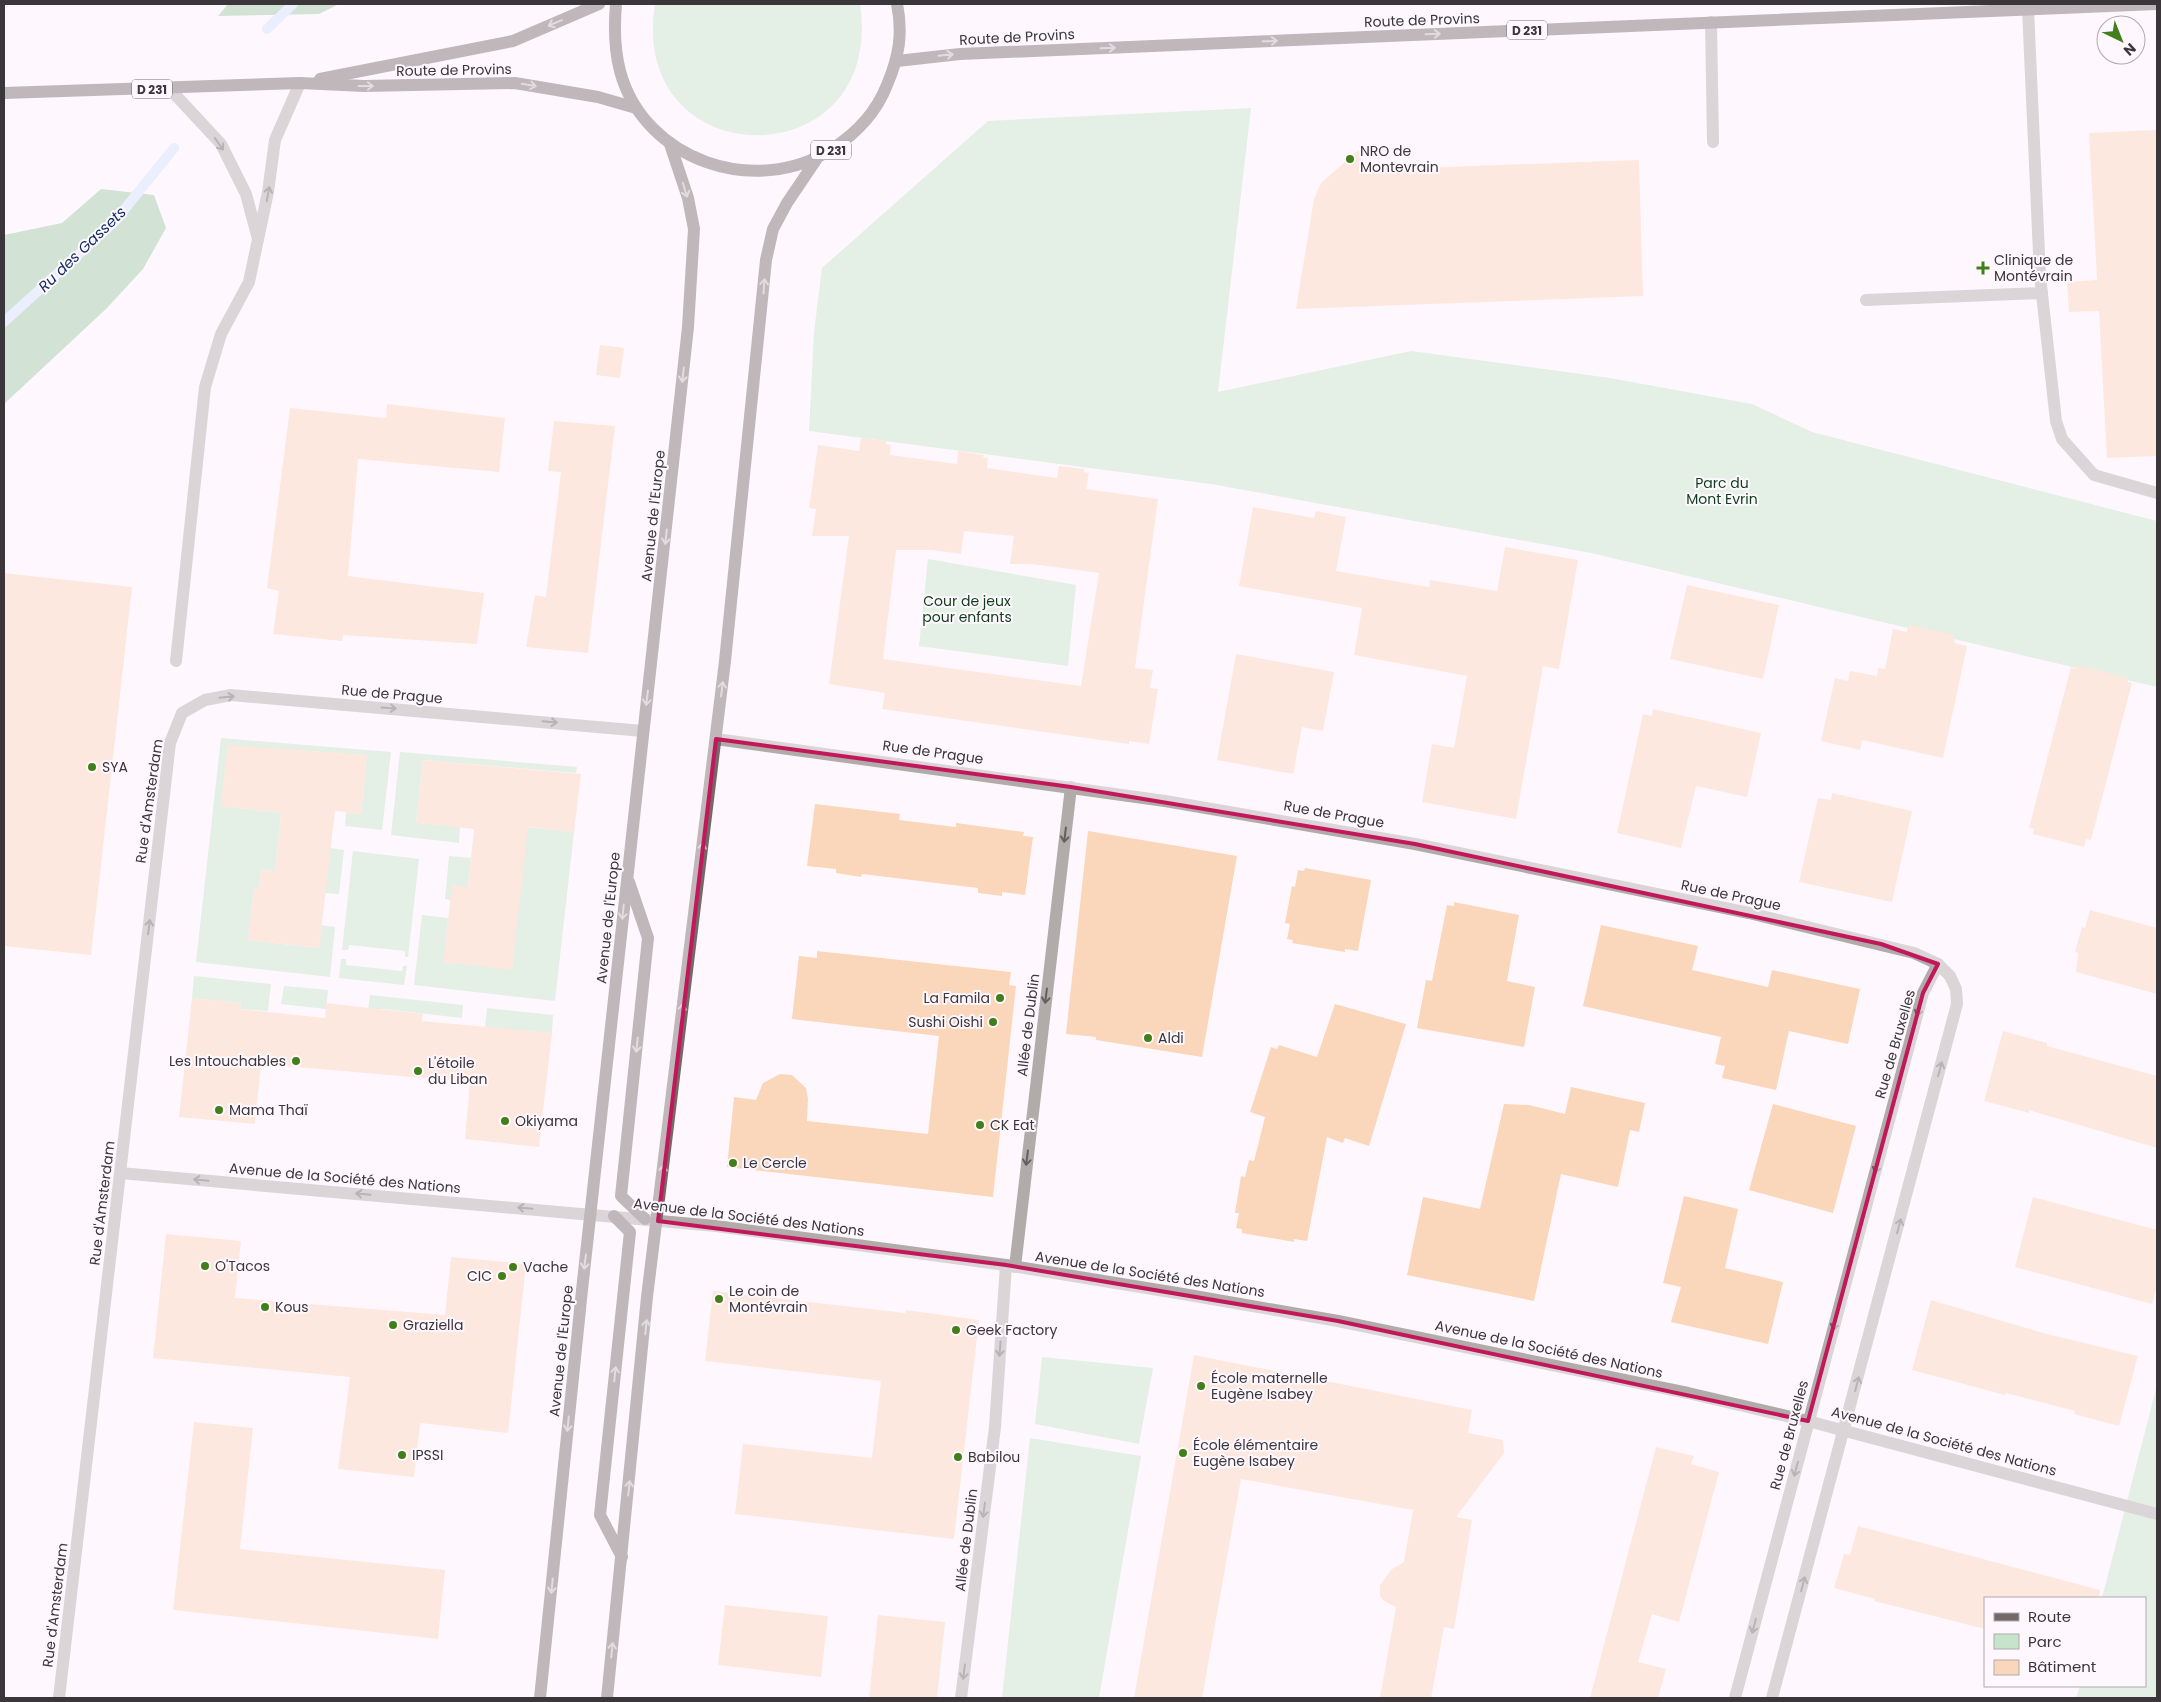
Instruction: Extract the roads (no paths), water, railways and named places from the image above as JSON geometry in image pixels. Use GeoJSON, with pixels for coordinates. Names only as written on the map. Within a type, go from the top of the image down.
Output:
{"type":"FeatureCollection","features":[{"type":"Feature","properties":{"kind":"main road","name":"Route de Provins"},"geometry":{"type":"LineString","coordinates":[[300,83],[513,41],[599,4]]}},
{"type":"Feature","properties":{"kind":"main road","name":"D 231"},"geometry":{"type":"LineString","coordinates":[[616,4],[613,35],[620,73],[636,108],[670,144],[704,162],[741,172],[779,171],[816,160],[853,136],[880,102],[897,61],[901,21],[897,4]]}},
{"type":"Feature","properties":{"kind":"main road","name":"Route de Provins"},"geometry":{"type":"LineString","coordinates":[[897,61],[970,53],[2157,4]]}},
{"type":"Feature","properties":{"kind":"main road","name":"Route de Provins"},"geometry":{"type":"LineString","coordinates":[[4,93],[300,83],[364,86],[515,83],[598,97],[636,108]]}},
{"type":"Feature","properties":{"kind":"main road","name":"Avenue de l'Europe"},"geometry":{"type":"LineString","coordinates":[[540,1698],[688,326],[694,229],[688,198],[670,144]]}},
{"type":"Feature","properties":{"kind":"main road"},"geometry":{"type":"LineString","coordinates":[[607,1698],[647,1297],[651,1220],[716,739],[760,335],[766,260],[773,229],[787,203],[816,160]]}},
{"type":"Feature","properties":{"kind":"main road"},"geometry":{"type":"LineString","coordinates":[[627,878],[648,938],[620,1196],[651,1220]]}},
{"type":"Feature","properties":{"kind":"main road"},"geometry":{"type":"LineString","coordinates":[[614,1216],[630,1232],[600,1515],[622,1557]]}},
{"type":"Feature","properties":{"kind":"street"},"geometry":{"type":"LineString","coordinates":[[2028,9],[2042,293],[2056,421],[2062,439],[2094,476],[2157,493]]}},
{"type":"Feature","properties":{"kind":"street"},"geometry":{"type":"LineString","coordinates":[[1711,22],[1713,142]]}},
{"type":"Feature","properties":{"kind":"street"},"geometry":{"type":"LineString","coordinates":[[176,661],[205,386],[221,334],[249,282],[275,140],[300,83]]}},
{"type":"Feature","properties":{"kind":"street"},"geometry":{"type":"LineString","coordinates":[[169,88],[221,144],[246,194],[258,241]]}},
{"type":"Feature","properties":{"kind":"street"},"geometry":{"type":"LineString","coordinates":[[1866,300],[2042,293]]}},
{"type":"Feature","properties":{"kind":"street","name":"Rue de Prague"},"geometry":{"type":"LineString","coordinates":[[182,713],[205,700],[231,695],[643,731]]}},
{"type":"Feature","properties":{"kind":"street","name":"Rue d'Amsterdam"},"geometry":{"type":"LineString","coordinates":[[59,1698],[170,743],[182,713]]}},
{"type":"Feature","properties":{"kind":"street","name":"Rue de Prague"},"geometry":{"type":"LineString","coordinates":[[716,739],[1070,787],[1414,844],[1749,913],[1882,944],[1914,953],[1938,964]]}},
{"type":"Feature","properties":{"kind":"street","name":"Allée de Dublin"},"geometry":{"type":"LineString","coordinates":[[961,1698],[995,1427],[1010,1266],[1070,787]]}},
{"type":"Feature","properties":{"kind":"street"},"geometry":{"type":"LineString","coordinates":[[1772,1698],[1845,1431],[1957,1004],[1956,989],[1950,976],[1938,964]]}},
{"type":"Feature","properties":{"kind":"street","name":"Rue de Bruxelles"},"geometry":{"type":"LineString","coordinates":[[1735,1698],[1923,993],[1938,964]]}},
{"type":"Feature","properties":{"kind":"street","name":"Avenue de la Société des Nations"},"geometry":{"type":"LineString","coordinates":[[120,1173],[721,1226],[1010,1266],[1338,1321],[1688,1393],[1808,1421],[2157,1514]]}},
{"type":"Feature","properties":{"kind":"waterway","name":"Ru des Gassets"},"geometry":{"type":"LineString","coordinates":[[267,29],[293,4]]}},
{"type":"Feature","properties":{"kind":"waterway","name":"Ru des Gassets"},"geometry":{"type":"LineString","coordinates":[[4,322],[115,221],[174,148]]}},
{"type":"Feature","properties":{"kind":"place","name":"NRO de Montevrain"},"geometry":{"type":"Point","coordinates":[1350,159]}},
{"type":"Feature","properties":{"kind":"place","name":"Clinique de Montévrain"},"geometry":{"type":"Point","coordinates":[1983,268]}},
{"type":"Feature","properties":{"kind":"place","name":"SYA"},"geometry":{"type":"Point","coordinates":[92,767]}},
{"type":"Feature","properties":{"kind":"place","name":"La Famila"},"geometry":{"type":"Point","coordinates":[1000,998]}},
{"type":"Feature","properties":{"kind":"place","name":"Sushi Oishi"},"geometry":{"type":"Point","coordinates":[993,1022]}},
{"type":"Feature","properties":{"kind":"place","name":"Aldi"},"geometry":{"type":"Point","coordinates":[1148,1038]}},
{"type":"Feature","properties":{"kind":"place","name":"Les Intouchables"},"geometry":{"type":"Point","coordinates":[296,1061]}},
{"type":"Feature","properties":{"kind":"place","name":"L'étoile du Liban"},"geometry":{"type":"Point","coordinates":[418,1071]}},
{"type":"Feature","properties":{"kind":"place","name":"Mama Thaï"},"geometry":{"type":"Point","coordinates":[219,1110]}},
{"type":"Feature","properties":{"kind":"place","name":"Okiyama"},"geometry":{"type":"Point","coordinates":[505,1121]}},
{"type":"Feature","properties":{"kind":"place","name":"CK Eat"},"geometry":{"type":"Point","coordinates":[980,1125]}},
{"type":"Feature","properties":{"kind":"place","name":"Le Cercle"},"geometry":{"type":"Point","coordinates":[733,1163]}},
{"type":"Feature","properties":{"kind":"place","name":"O'Tacos"},"geometry":{"type":"Point","coordinates":[205,1266]}},
{"type":"Feature","properties":{"kind":"place","name":"Vache"},"geometry":{"type":"Point","coordinates":[513,1267]}},
{"type":"Feature","properties":{"kind":"place","name":"CIC"},"geometry":{"type":"Point","coordinates":[502,1276]}},
{"type":"Feature","properties":{"kind":"place","name":"Le coin de Montévrain"},"geometry":{"type":"Point","coordinates":[719,1299]}},
{"type":"Feature","properties":{"kind":"place","name":"Kous"},"geometry":{"type":"Point","coordinates":[265,1307]}},
{"type":"Feature","properties":{"kind":"place","name":"Graziella"},"geometry":{"type":"Point","coordinates":[393,1325]}},
{"type":"Feature","properties":{"kind":"place","name":"Geek Factory"},"geometry":{"type":"Point","coordinates":[956,1330]}},
{"type":"Feature","properties":{"kind":"place","name":"École maternelle Eugène Isabey"},"geometry":{"type":"Point","coordinates":[1201,1386]}},
{"type":"Feature","properties":{"kind":"place","name":"École élémentaire Eugène Isabey"},"geometry":{"type":"Point","coordinates":[1183,1453]}},
{"type":"Feature","properties":{"kind":"place","name":"IPSSI"},"geometry":{"type":"Point","coordinates":[402,1455]}},
{"type":"Feature","properties":{"kind":"place","name":"Babilou"},"geometry":{"type":"Point","coordinates":[958,1457]}},
{"type":"Feature","properties":{"kind":"park label","name":"Parc du Mont Evrin"},"geometry":{"type":"Point","coordinates":[1722,492]}},
{"type":"Feature","properties":{"kind":"park label","name":"Cour de jeux pour enfants"},"geometry":{"type":"Point","coordinates":[967,610]}}]}
